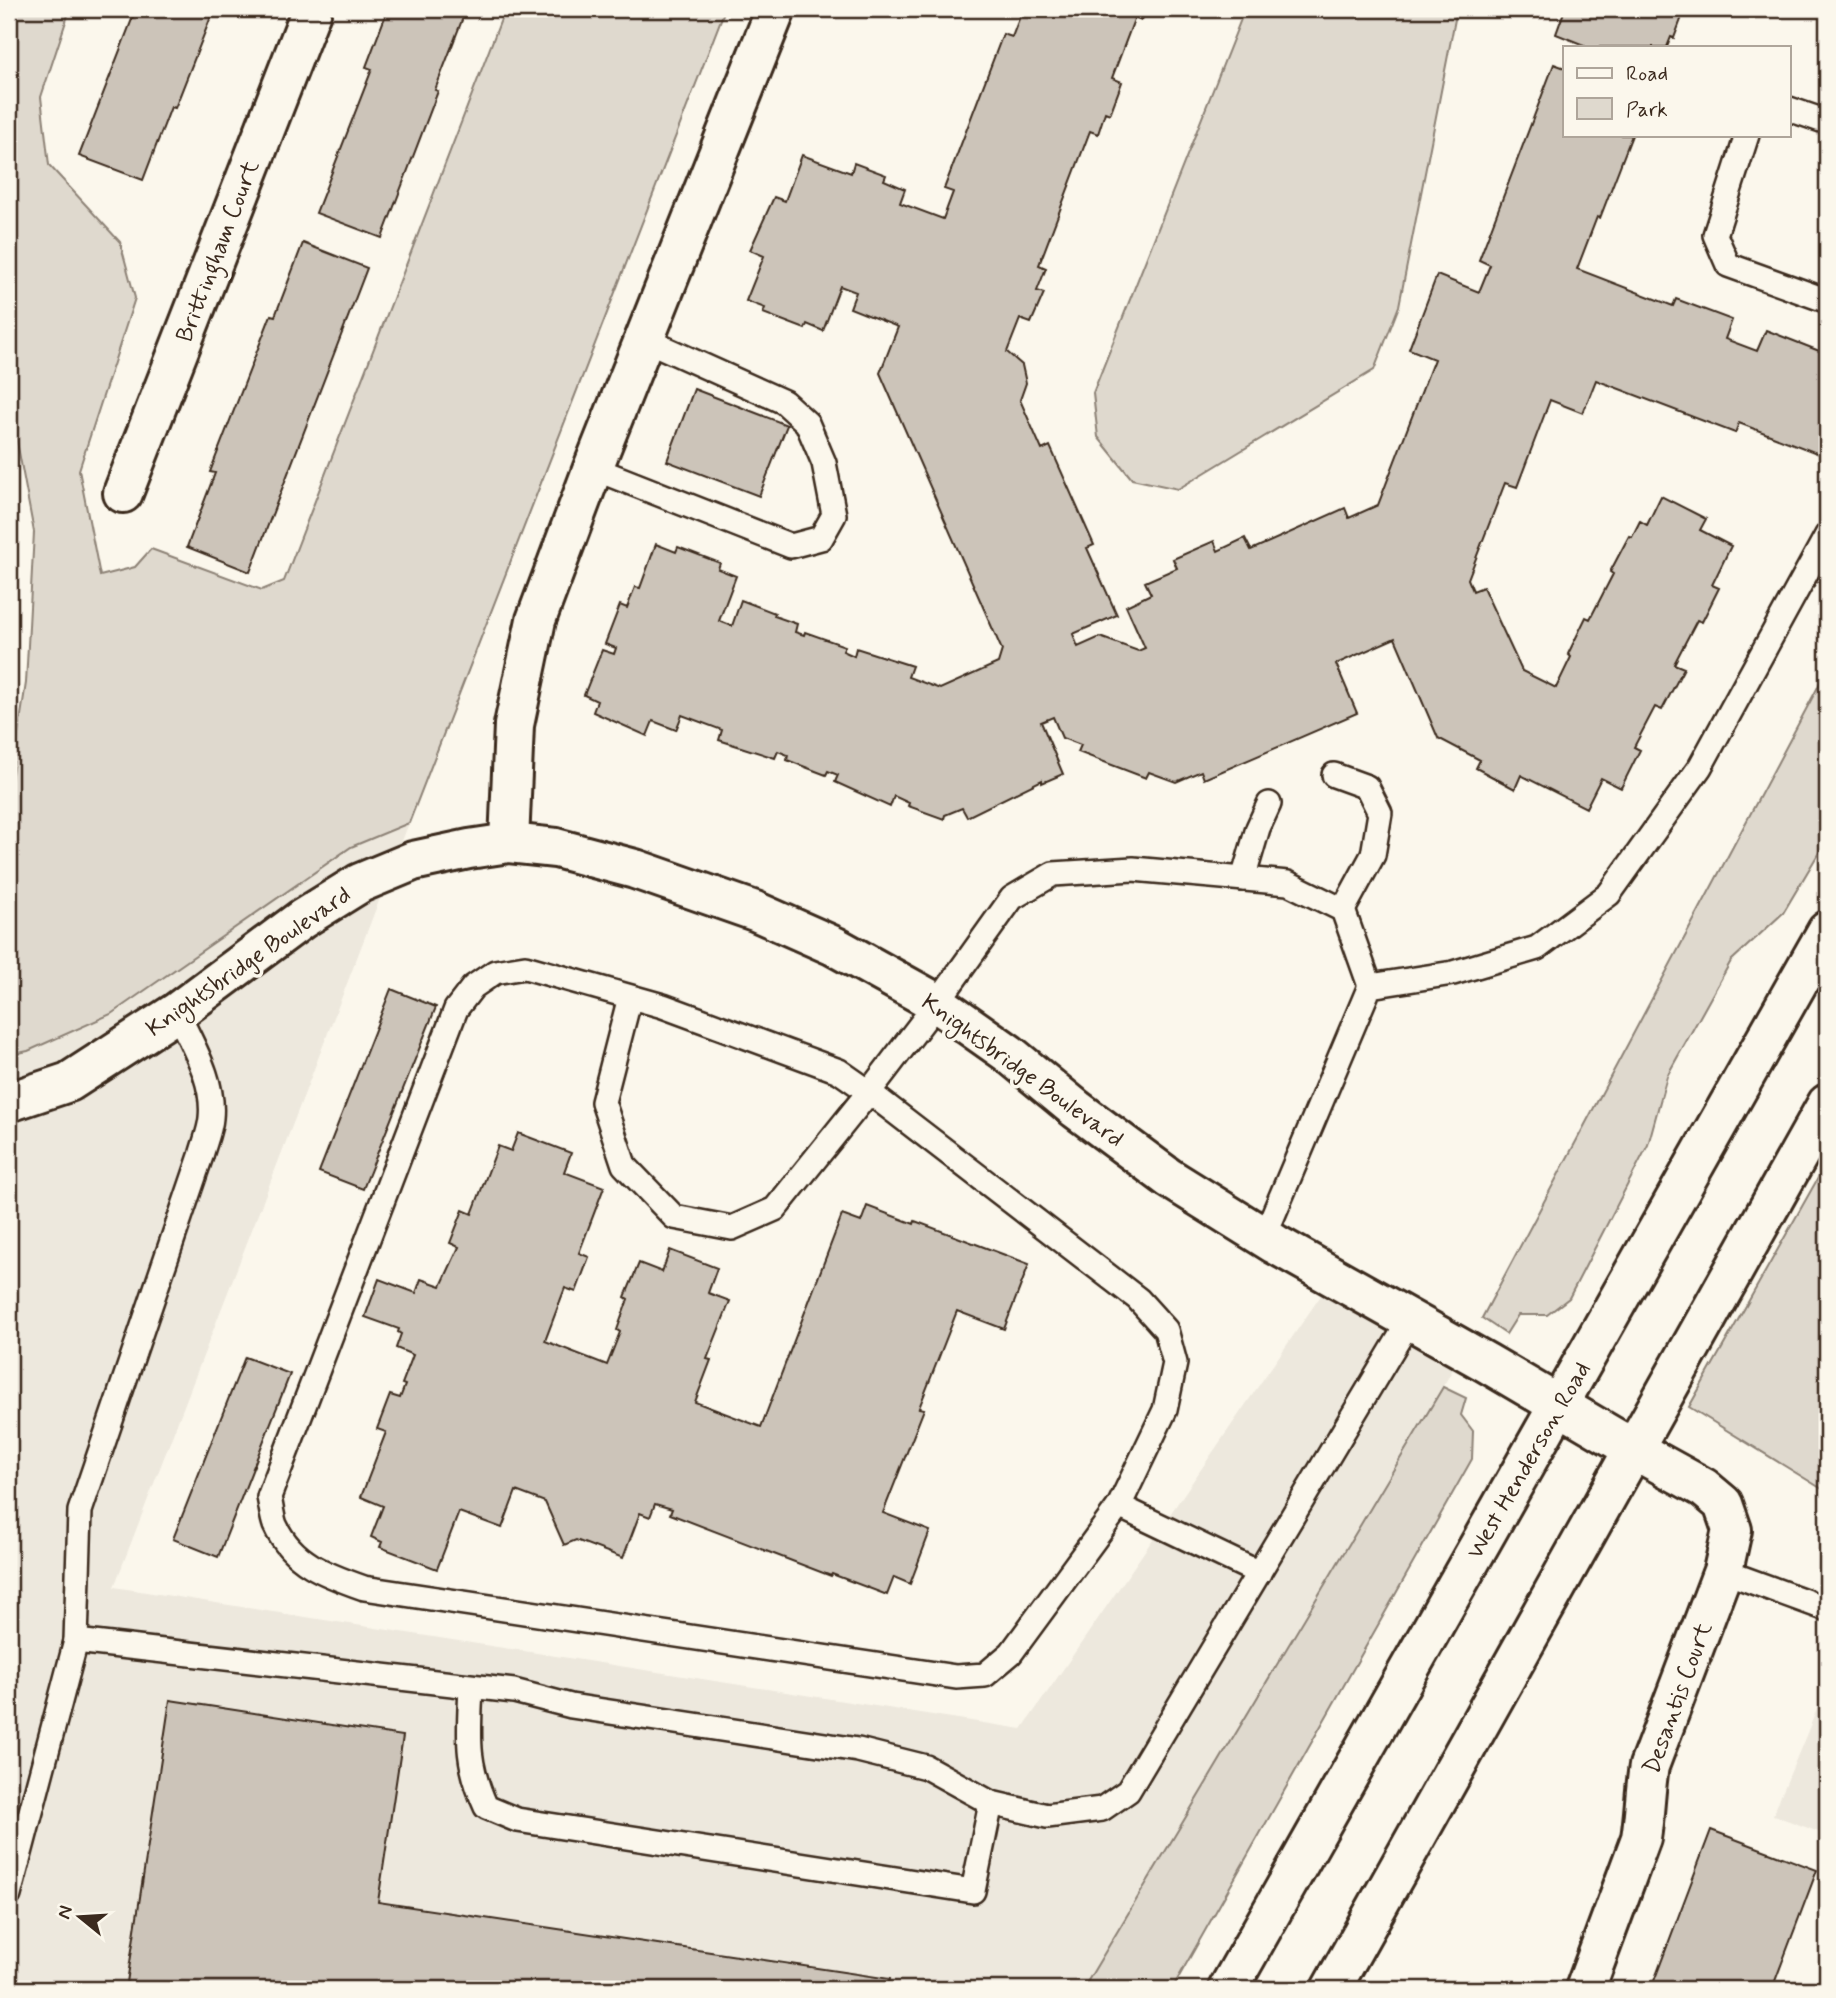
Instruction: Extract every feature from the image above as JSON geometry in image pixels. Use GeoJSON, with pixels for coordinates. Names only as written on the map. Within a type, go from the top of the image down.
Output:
{"type":"FeatureCollection","features":[{"type":"Feature","properties":{"kind":"street","name":"Brittingham Court"},"geometry":{"type":"LineString","coordinates":[[123,493],[312,9]]}},
{"type":"Feature","properties":{"kind":"street"},"geometry":{"type":"LineString","coordinates":[[509,843],[514,725],[536,620],[593,468],[776,9]]}},
{"type":"Feature","properties":{"kind":"street","name":"Knightsbridge Boulevard"},"geometry":{"type":"LineString","coordinates":[[9,1102],[69,1082],[177,1012],[302,919],[360,883],[413,861],[469,849],[509,843],[556,848],[635,869],[708,893],[834,946],[937,1003],[1008,1053],[1076,1109],[1170,1178],[1264,1237],[1635,1450]]}},
{"type":"Feature","properties":{"kind":"street","name":"West Henderson Road"},"geometry":{"type":"LineString","coordinates":[[1228,1989],[1827,931]]}},
{"type":"Feature","properties":{"kind":"street"},"geometry":{"type":"LineString","coordinates":[[1331,1989],[1827,1104]]}},
{"type":"Feature","properties":{"kind":"street","name":"Desantis Court"},"geometry":{"type":"LineString","coordinates":[[1585,1989],[1641,1838],[1649,1766],[1723,1571],[1732,1530],[1723,1504],[1704,1488],[1635,1450]]}},
{"type":"Feature","properties":{"kind":"lane"},"geometry":{"type":"LineString","coordinates":[[1790,109],[1827,122]]}},
{"type":"Feature","properties":{"kind":"lane"},"geometry":{"type":"LineString","coordinates":[[1747,136],[1715,235],[1728,265],[1826,298]]}},
{"type":"Feature","properties":{"kind":"lane"},"geometry":{"type":"LineString","coordinates":[[593,468],[791,547],[821,538],[834,515],[824,463],[807,423],[784,402],[644,339]]}},
{"type":"Feature","properties":{"kind":"lane"},"geometry":{"type":"LineString","coordinates":[[1370,986],[1453,973],[1537,948],[1609,894],[1700,767],[1827,535]]}},
{"type":"Feature","properties":{"kind":"lane"},"geometry":{"type":"LineString","coordinates":[[1334,775],[1367,787],[1380,813],[1373,855],[1343,910]]}},
{"type":"Feature","properties":{"kind":"lane"},"geometry":{"type":"LineString","coordinates":[[1243,879],[1258,828],[1269,804]]}},
{"type":"Feature","properties":{"kind":"lane"},"geometry":{"type":"LineString","coordinates":[[630,997],[603,1102],[624,1165],[674,1217],[732,1228],[775,1209],[869,1092],[1013,898],[1054,874],[1133,869],[1288,883],[1343,910],[1370,986],[1264,1237]]}},
{"type":"Feature","properties":{"kind":"lane"},"geometry":{"type":"LineString","coordinates":[[525,967],[663,1006],[839,1071],[869,1092],[1138,1299],[1166,1330],[1175,1363],[1166,1410],[1119,1506],[1011,1653],[985,1675],[956,1677],[363,1588],[324,1574],[296,1557],[275,1524],[269,1497],[456,1009],[473,986],[495,972],[525,967]]}},
{"type":"Feature","properties":{"kind":"lane"},"geometry":{"type":"LineString","coordinates":[[9,1895],[76,1641],[80,1511],[201,1156],[211,1119],[210,1092],[203,1068],[177,1012]]}},
{"type":"Feature","properties":{"kind":"lane"},"geometry":{"type":"LineString","coordinates":[[76,1641],[514,1691],[571,1706],[858,1750],[926,1767],[991,1802],[1047,1816],[1102,1810],[1128,1791],[1410,1320]]}},
{"type":"Feature","properties":{"kind":"lane"},"geometry":{"type":"LineString","coordinates":[[1119,1506],[1259,1573]]}},
{"type":"Feature","properties":{"kind":"lane"},"geometry":{"type":"LineString","coordinates":[[1723,1571],[1827,1609]]}},
{"type":"Feature","properties":{"kind":"lane"},"geometry":{"type":"LineString","coordinates":[[471,1687],[468,1752],[476,1785],[486,1807],[517,1820],[973,1891],[991,1802]]}},
{"type":"Feature","properties":{"kind":"shaded area"},"geometry":{"type":"Polygon","coordinates":[[[409,823],[114,1587],[1022,1729],[1333,1278],[1464,1351],[1083,1989],[9,1989],[9,1055],[28,1051],[351,847],[409,823]]]}},
{"type":"Feature","properties":{"kind":"shaded area"},"geometry":{"type":"Polygon","coordinates":[[[1827,1685],[1827,1835],[1773,1815],[1827,1685]]]}},
{"type":"Feature","properties":{"kind":"green space"},"geometry":{"type":"Polygon","coordinates":[[[9,9],[70,9],[41,97],[49,165],[120,242],[135,298],[79,470],[100,576],[135,567],[151,549],[262,590],[284,581],[505,9],[725,9],[409,823],[351,847],[111,1014],[28,1051],[9,1055],[9,794],[26,683],[34,532],[9,399],[9,9]]]}},
{"type":"Feature","properties":{"kind":"green space"},"geometry":{"type":"Polygon","coordinates":[[[1245,9],[1457,9],[1399,306],[1374,370],[1178,489],[1132,479],[1098,437],[1093,393],[1245,9]]]}},
{"type":"Feature","properties":{"kind":"green space"},"geometry":{"type":"Polygon","coordinates":[[[1827,670],[1827,839],[1783,913],[1731,961],[1667,1076],[1648,1145],[1569,1298],[1547,1315],[1518,1315],[1506,1334],[1482,1318],[1827,670]]]}},
{"type":"Feature","properties":{"kind":"green space"},"geometry":{"type":"Polygon","coordinates":[[[1827,1162],[1827,1492],[1689,1407],[1827,1162]]]}},
{"type":"Feature","properties":{"kind":"green space"},"geometry":{"type":"Polygon","coordinates":[[[1443,1387],[1466,1398],[1461,1415],[1473,1431],[1472,1459],[1172,1989],[1083,1989],[1443,1387]]]}},
{"type":"Feature","properties":{"kind":"building"},"geometry":{"type":"Polygon","coordinates":[[[136,9],[214,9],[175,108],[171,107],[143,180],[79,156],[136,9]]]}},
{"type":"Feature","properties":{"kind":"building"},"geometry":{"type":"Polygon","coordinates":[[[388,9],[469,9],[467,16],[464,15],[435,90],[438,91],[382,238],[316,213],[372,69],[366,67],[388,9]]]}},
{"type":"Feature","properties":{"kind":"building"},"geometry":{"type":"Polygon","coordinates":[[[1017,9],[1146,9],[1141,20],[1135,17],[1112,78],[1122,82],[1110,114],[1105,112],[1098,134],[1090,131],[1039,265],[1046,268],[1037,291],[1044,293],[1031,323],[1020,319],[1007,352],[1022,365],[1026,383],[1020,400],[1042,450],[1050,446],[1094,545],[1087,548],[1117,615],[1073,634],[1078,647],[1100,637],[1138,651],[1145,648],[1126,606],[1151,594],[1145,582],[1177,568],[1173,559],[1214,541],[1218,551],[1245,538],[1251,550],[1345,508],[1349,518],[1378,505],[1434,359],[1409,349],[1437,275],[1479,292],[1490,265],[1479,260],[1554,64],[1563,67],[1563,136],[1632,136],[1577,269],[1673,306],[1676,299],[1732,320],[1725,339],[1757,351],[1766,330],[1827,354],[1827,457],[1739,423],[1735,433],[1596,380],[1583,413],[1550,400],[1517,487],[1505,483],[1468,579],[1473,591],[1483,587],[1522,671],[1556,688],[1571,657],[1568,654],[1586,617],[1590,619],[1629,536],[1632,537],[1640,521],[1647,525],[1661,496],[1706,519],[1700,530],[1731,546],[1712,585],[1719,588],[1702,622],[1697,620],[1674,664],[1684,668],[1662,710],[1655,707],[1634,747],[1640,750],[1621,788],[1601,778],[1586,808],[1521,775],[1515,789],[1476,768],[1480,760],[1438,738],[1395,638],[1336,664],[1357,713],[1204,779],[1201,771],[1176,782],[1149,772],[1146,778],[1078,752],[1081,745],[1062,738],[1053,717],[1041,722],[1063,774],[1042,783],[1042,780],[967,817],[962,808],[945,815],[944,819],[908,806],[909,803],[894,796],[890,807],[835,782],[838,775],[828,771],[826,775],[787,760],[788,755],[778,751],[775,758],[719,740],[722,730],[682,715],[676,730],[653,721],[647,736],[593,712],[597,701],[584,695],[602,650],[614,654],[616,648],[605,644],[620,605],[627,608],[635,587],[640,588],[656,544],[676,552],[678,547],[720,563],[718,569],[736,576],[719,621],[732,626],[741,600],[797,624],[795,632],[804,635],[805,632],[845,646],[843,651],[854,656],[856,648],[912,666],[908,677],[940,689],[998,663],[1002,650],[880,373],[898,327],[850,308],[856,292],[840,286],[823,331],[807,324],[805,329],[763,313],[765,308],[746,301],[764,256],[750,250],[774,197],[785,201],[802,155],[851,173],[854,163],[886,175],[884,180],[905,189],[900,203],[943,219],[953,192],[944,189],[1003,34],[1012,37],[1022,11],[1017,9]]]}},
{"type":"Feature","properties":{"kind":"building"},"geometry":{"type":"Polygon","coordinates":[[[1565,9],[1685,9],[1674,38],[1671,37],[1667,46],[1584,46],[1556,34],[1565,9]]]}},
{"type":"Feature","properties":{"kind":"building"},"geometry":{"type":"Polygon","coordinates":[[[303,243],[367,268],[250,572],[187,547],[215,473],[210,472],[271,315],[275,316],[303,243]]]}},
{"type":"Feature","properties":{"kind":"building"},"geometry":{"type":"Polygon","coordinates":[[[694,389],[787,425],[759,496],[667,461],[694,389]]]}},
{"type":"Feature","properties":{"kind":"building"},"geometry":{"type":"Polygon","coordinates":[[[391,989],[436,1007],[363,1189],[319,1172],[391,989]]]}},
{"type":"Feature","properties":{"kind":"building"},"geometry":{"type":"Polygon","coordinates":[[[518,1133],[571,1153],[564,1172],[604,1187],[579,1253],[589,1257],[576,1292],[565,1288],[545,1341],[607,1365],[620,1332],[617,1330],[628,1299],[625,1297],[639,1263],[662,1272],[670,1250],[717,1268],[708,1293],[730,1301],[707,1359],[711,1360],[695,1402],[761,1427],[842,1215],[861,1222],[867,1206],[1029,1264],[1004,1329],[957,1311],[919,1408],[924,1409],[883,1513],[930,1531],[910,1584],[894,1577],[887,1595],[670,1514],[672,1509],[655,1504],[650,1517],[640,1513],[623,1558],[576,1540],[564,1545],[545,1502],[516,1491],[502,1528],[459,1512],[437,1569],[380,1547],[382,1542],[371,1537],[383,1506],[361,1497],[386,1432],[377,1429],[390,1395],[400,1398],[405,1385],[402,1384],[413,1355],[396,1348],[401,1334],[399,1329],[365,1317],[379,1279],[416,1293],[421,1279],[441,1286],[459,1247],[450,1243],[463,1210],[472,1214],[498,1146],[511,1151],[518,1133]]]}},
{"type":"Feature","properties":{"kind":"building"},"geometry":{"type":"Polygon","coordinates":[[[245,1357],[290,1374],[218,1557],[173,1539],[245,1357]]]}},
{"type":"Feature","properties":{"kind":"building"},"geometry":{"type":"Polygon","coordinates":[[[170,1700],[403,1736],[378,1902],[890,1979],[888,1989],[126,1989],[170,1700]]]}},
{"type":"Feature","properties":{"kind":"building"},"geometry":{"type":"Polygon","coordinates":[[[1711,1830],[1817,1870],[1772,1989],[1651,1989],[1711,1830]]]}}]}
